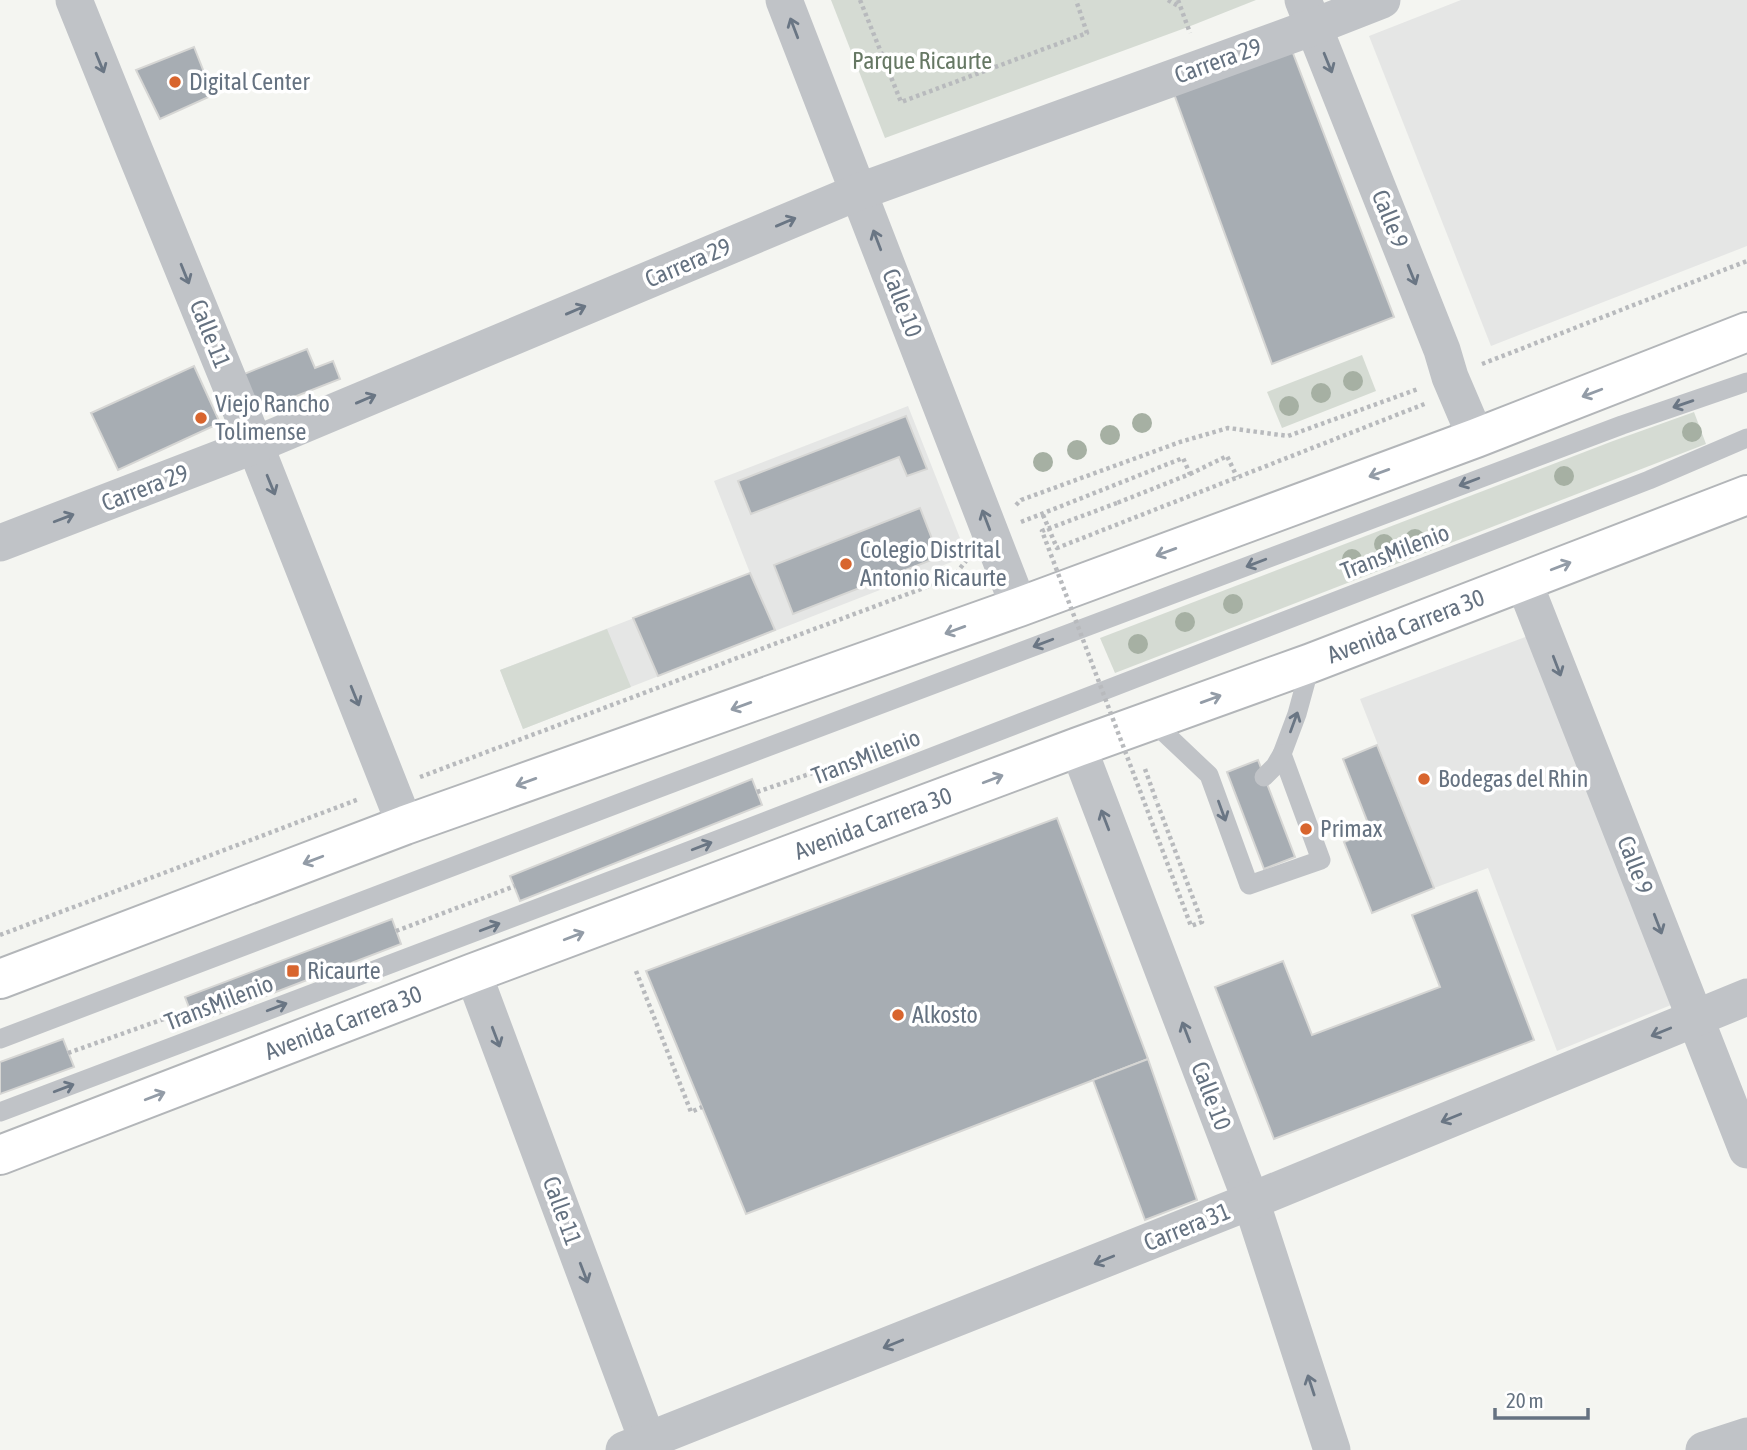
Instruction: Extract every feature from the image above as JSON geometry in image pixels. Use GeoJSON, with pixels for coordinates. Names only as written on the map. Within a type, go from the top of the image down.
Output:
{"type":"FeatureCollection","features":[{"type":"Feature","properties":{"kind":"highway"},"geometry":{"type":"LineString","coordinates":[[0,979],[405,825],[1019,607],[1476,438],[1747,332]]}},
{"type":"Feature","properties":{"kind":"highway","name":"Avenida Carrera 30"},"geometry":{"type":"LineString","coordinates":[[0,1155],[473,972],[1311,663],[1747,495]]}},
{"type":"Feature","properties":{"kind":"street","name":"Calle 11"},"geometry":{"type":"LineString","coordinates":[[74,0],[256,445],[405,825]]}},
{"type":"Feature","properties":{"kind":"street","name":"Calle 10"},"geometry":{"type":"LineString","coordinates":[[784,0],[1019,607]]}},
{"type":"Feature","properties":{"kind":"street","name":"Carrera 29"},"geometry":{"type":"LineString","coordinates":[[0,543],[256,445],[858,192],[1308,13],[1382,0]]}},
{"type":"Feature","properties":{"kind":"street","name":"Calle 9"},"geometry":{"type":"LineString","coordinates":[[1308,13],[1476,438]]}},
{"type":"Feature","properties":{"kind":"street","name":"Calle 9"},"geometry":{"type":"LineString","coordinates":[[1523,580],[1747,1150]]}},
{"type":"Feature","properties":{"kind":"street","name":"Calle 10"},"geometry":{"type":"LineString","coordinates":[[1078,747],[1251,1201],[1332,1450]]}},
{"type":"Feature","properties":{"kind":"street","name":"Calle 11"},"geometry":{"type":"LineString","coordinates":[[473,972],[641,1447]]}},
{"type":"Feature","properties":{"kind":"street","name":"Carrera 31"},"geometry":{"type":"LineString","coordinates":[[641,1447],[1747,997]]}},
{"type":"Feature","properties":{"kind":"street"},"geometry":{"type":"LineString","coordinates":[[1704,1450],[1747,1436]]}},
{"type":"Feature","properties":{"kind":"lane","name":"TransMilenio"},"geometry":{"type":"LineString","coordinates":[[0,1039],[646,792],[1609,430],[1747,382]]}},
{"type":"Feature","properties":{"kind":"lane","name":"TransMilenio"},"geometry":{"type":"LineString","coordinates":[[0,1112],[686,852],[1636,485],[1747,438]]}},
{"type":"Feature","properties":{"kind":"lane"},"geometry":{"type":"LineString","coordinates":[[1264,777],[1282,754],[1297,714],[1311,663]]}},
{"type":"Feature","properties":{"kind":"lane"},"geometry":{"type":"LineString","coordinates":[[1152,721],[1209,775],[1222,785],[1233,788]]}},
{"type":"Feature","properties":{"kind":"lane"},"geometry":{"type":"LineString","coordinates":[[1209,775],[1249,885],[1321,860],[1282,754]]}},
{"type":"Feature","properties":{"kind":"path"},"geometry":{"type":"LineString","coordinates":[[860,0],[901,102],[1087,33],[1076,0]]}},
{"type":"Feature","properties":{"kind":"path"},"geometry":{"type":"LineString","coordinates":[[1168,0],[1181,8]]}},
{"type":"Feature","properties":{"kind":"path"},"geometry":{"type":"LineString","coordinates":[[1178,0],[1190,33]]}},
{"type":"Feature","properties":{"kind":"path"},"geometry":{"type":"LineString","coordinates":[[1190,474],[1183,458],[1043,514],[1057,548],[1237,477],[1747,261]]}},
{"type":"Feature","properties":{"kind":"path"},"geometry":{"type":"LineString","coordinates":[[0,935],[953,577],[1021,500],[1180,442],[1228,428],[1288,436],[1453,384]]}},
{"type":"Feature","properties":{"kind":"path"},"geometry":{"type":"LineString","coordinates":[[1145,769],[1202,922],[1191,926],[1042,531],[1190,474],[1227,456],[1237,477]]}},
{"type":"Feature","properties":{"kind":"path"},"geometry":{"type":"LineString","coordinates":[[757,792],[783,782]]}},
{"type":"Feature","properties":{"kind":"path"},"geometry":{"type":"LineString","coordinates":[[396,931],[515,886]]}},
{"type":"Feature","properties":{"kind":"path"},"geometry":{"type":"LineString","coordinates":[[636,971],[691,1112],[702,1107]]}},
{"type":"Feature","properties":{"kind":"path"},"geometry":{"type":"LineString","coordinates":[[68,1053],[190,1010]]}},
{"type":"Feature","properties":{"kind":"shaded area"},"geometry":{"type":"Polygon","coordinates":[[[1461,0],[1747,0],[1747,246],[1491,346],[1369,36],[1461,0]]]}},
{"type":"Feature","properties":{"kind":"shaded area","name":"Colegio Distrital Antonio Ricaurte"},"geometry":{"type":"Polygon","coordinates":[[[908,406],[967,556],[523,729],[500,670],[750,573],[714,481],[908,406]]]}},
{"type":"Feature","properties":{"kind":"shaded area"},"geometry":{"type":"Polygon","coordinates":[[[1531,635],[1671,1005],[1557,1051],[1488,868],[1434,888],[1360,699],[1531,635]]]}},
{"type":"Feature","properties":{"kind":"green space","name":"Parque Ricaurte"},"geometry":{"type":"Polygon","coordinates":[[[831,0],[1256,0],[885,138],[831,0]]]}},
{"type":"Feature","properties":{"kind":"green space"},"geometry":{"type":"Polygon","coordinates":[[[1362,355],[1376,391],[1282,428],[1267,392],[1362,355]]]}},
{"type":"Feature","properties":{"kind":"green space"},"geometry":{"type":"Polygon","coordinates":[[[1694,412],[1706,444],[1115,673],[1100,638],[1613,441],[1694,412]]]}},
{"type":"Feature","properties":{"kind":"green space"},"geometry":{"type":"Polygon","coordinates":[[[607,629],[631,687],[523,729],[500,670],[607,629]]]}},
{"type":"Feature","properties":{"kind":"building","name":"Digital Center"},"geometry":{"type":"Polygon","coordinates":[[[194,47],[213,95],[160,119],[136,70],[194,47]]]}},
{"type":"Feature","properties":{"kind":"building"},"geometry":{"type":"Polygon","coordinates":[[[1291,48],[1394,317],[1272,364],[1173,91],[1291,48]]]}},
{"type":"Feature","properties":{"kind":"building"},"geometry":{"type":"Polygon","coordinates":[[[307,349],[315,368],[333,361],[340,379],[258,411],[244,374],[307,349]]]}},
{"type":"Feature","properties":{"kind":"building"},"geometry":{"type":"Polygon","coordinates":[[[194,366],[220,423],[118,470],[91,413],[194,366]]]}},
{"type":"Feature","properties":{"kind":"building"},"geometry":{"type":"Polygon","coordinates":[[[906,416],[927,469],[907,476],[899,457],[751,514],[738,481],[906,416]]]}},
{"type":"Feature","properties":{"kind":"building"},"geometry":{"type":"Polygon","coordinates":[[[920,508],[939,557],[793,614],[774,565],[920,508]]]}},
{"type":"Feature","properties":{"kind":"building"},"geometry":{"type":"Polygon","coordinates":[[[750,573],[775,630],[658,676],[633,618],[750,573]]]}},
{"type":"Feature","properties":{"kind":"building"},"geometry":{"type":"Polygon","coordinates":[[[1377,745],[1434,888],[1372,913],[1344,842],[1371,831],[1343,759],[1377,745]]]}},
{"type":"Feature","properties":{"kind":"building"},"geometry":{"type":"Polygon","coordinates":[[[1258,760],[1295,857],[1264,869],[1227,772],[1258,760]]]}},
{"type":"Feature","properties":{"kind":"building"},"geometry":{"type":"Polygon","coordinates":[[[752,779],[762,805],[520,901],[510,876],[752,779]]]}},
{"type":"Feature","properties":{"kind":"building","name":"Alkosto"},"geometry":{"type":"Polygon","coordinates":[[[1057,818],[1148,1059],[746,1214],[646,971],[1057,818]]]}},
{"type":"Feature","properties":{"kind":"building"},"geometry":{"type":"Polygon","coordinates":[[[1477,890],[1534,1040],[1274,1139],[1215,987],[1283,961],[1312,1035],[1440,987],[1412,915],[1477,890]]]}},
{"type":"Feature","properties":{"kind":"building"},"geometry":{"type":"Polygon","coordinates":[[[392,919],[401,944],[195,1023],[185,997],[392,919]]]}},
{"type":"Feature","properties":{"kind":"building"},"geometry":{"type":"Polygon","coordinates":[[[63,1039],[74,1067],[0,1094],[0,1062],[63,1039]]]}},
{"type":"Feature","properties":{"kind":"building"},"geometry":{"type":"Polygon","coordinates":[[[1148,1059],[1197,1200],[1145,1220],[1093,1080],[1148,1059]]]}},
{"type":"Feature","properties":{"kind":"place","name":"Digital Center"},"geometry":{"type":"Point","coordinates":[175,82]}},
{"type":"Feature","properties":{"kind":"place","name":"Viejo Rancho Tolimense"},"geometry":{"type":"Point","coordinates":[201,418]}},
{"type":"Feature","properties":{"kind":"place","name":"Colegio Distrital Antonio Ricaurte"},"geometry":{"type":"Point","coordinates":[846,564]}},
{"type":"Feature","properties":{"kind":"place","name":"Bodegas del Rhin"},"geometry":{"type":"Point","coordinates":[1424,779]}},
{"type":"Feature","properties":{"kind":"place","name":"Primax"},"geometry":{"type":"Point","coordinates":[1306,829]}},
{"type":"Feature","properties":{"kind":"place","name":"Ricaurte"},"geometry":{"type":"Point","coordinates":[293,971]}},
{"type":"Feature","properties":{"kind":"place","name":"Alkosto"},"geometry":{"type":"Point","coordinates":[898,1015]}}]}
